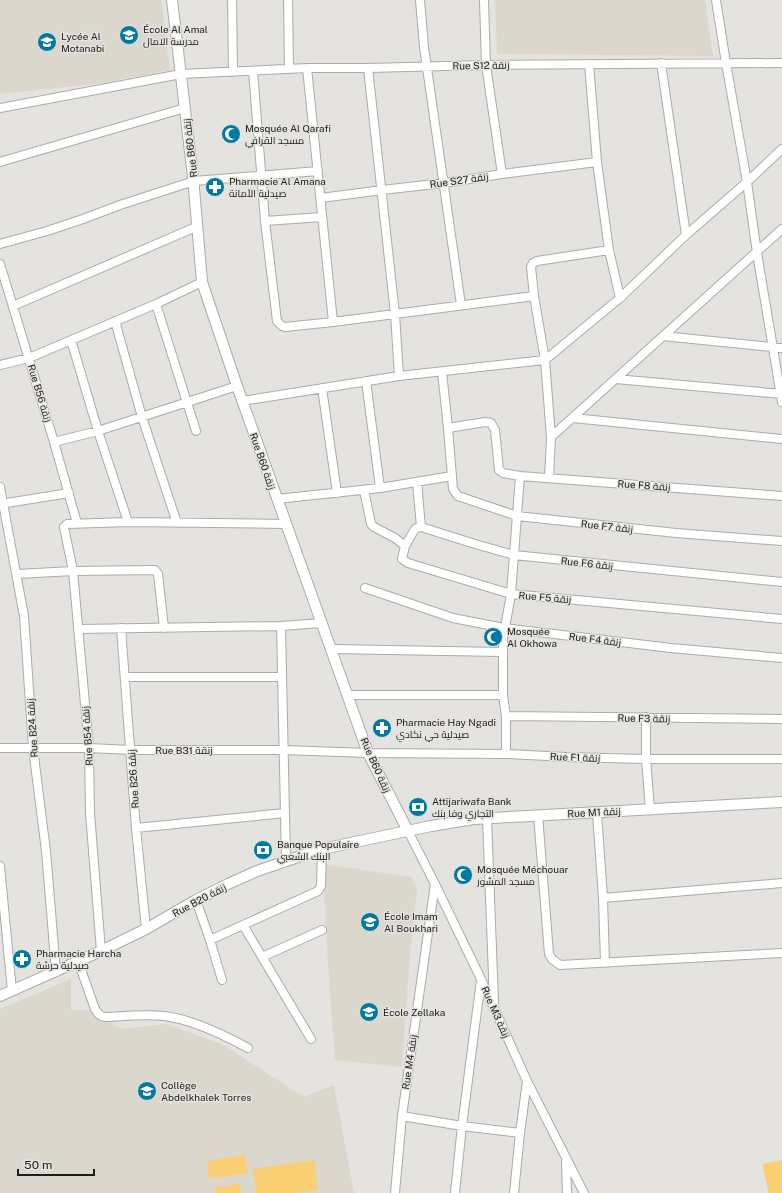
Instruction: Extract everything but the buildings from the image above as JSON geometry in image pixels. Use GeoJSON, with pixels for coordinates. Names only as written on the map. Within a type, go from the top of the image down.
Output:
{"type":"FeatureCollection","features":[{"type":"Feature","properties":{"kind":"street","name":"Rue B60 زنقة"},"geometry":{"type":"LineString","coordinates":[[172,0],[194,181],[202,282],[242,401],[368,752],[408,832]]}},
{"type":"Feature","properties":{"kind":"street"},"geometry":{"type":"LineString","coordinates":[[232,0],[233,72]]}},
{"type":"Feature","properties":{"kind":"street"},"geometry":{"type":"LineString","coordinates":[[288,0],[289,68]]}},
{"type":"Feature","properties":{"kind":"street"},"geometry":{"type":"LineString","coordinates":[[420,0],[423,40],[461,305]]}},
{"type":"Feature","properties":{"kind":"street"},"geometry":{"type":"LineString","coordinates":[[484,0],[486,65],[502,174]]}},
{"type":"Feature","properties":{"kind":"street"},"geometry":{"type":"LineString","coordinates":[[616,379],[782,397],[716,0]]}},
{"type":"Feature","properties":{"kind":"street","name":"Rue S12 زنقة"},"geometry":{"type":"LineString","coordinates":[[0,108],[181,74],[289,68],[660,63],[782,63]]}},
{"type":"Feature","properties":{"kind":"street"},"geometry":{"type":"LineString","coordinates":[[660,63],[686,235]]}},
{"type":"Feature","properties":{"kind":"street"},"geometry":{"type":"LineString","coordinates":[[589,64],[597,162],[609,250],[620,298]]}},
{"type":"Feature","properties":{"kind":"street"},"geometry":{"type":"LineString","coordinates":[[307,68],[333,322]]}},
{"type":"Feature","properties":{"kind":"street"},"geometry":{"type":"LineString","coordinates":[[368,68],[395,314],[400,376]]}},
{"type":"Feature","properties":{"kind":"street"},"geometry":{"type":"LineString","coordinates":[[253,70],[265,221],[277,321],[279,323],[285,327],[333,322],[534,296]]}},
{"type":"Feature","properties":{"kind":"street"},"geometry":{"type":"LineString","coordinates":[[0,162],[185,108]]}},
{"type":"Feature","properties":{"kind":"street"},"geometry":{"type":"LineString","coordinates":[[242,401],[400,376],[546,360],[620,298],[686,235],[747,182],[782,149]]}},
{"type":"Feature","properties":{"kind":"street","name":"Rue S27 زنقة"},"geometry":{"type":"LineString","coordinates":[[321,198],[444,184],[502,174],[597,162]]}},
{"type":"Feature","properties":{"kind":"street"},"geometry":{"type":"LineString","coordinates":[[0,244],[47,231],[194,181],[318,171]]}},
{"type":"Feature","properties":{"kind":"street"},"geometry":{"type":"LineString","coordinates":[[265,221],[322,217]]}},
{"type":"Feature","properties":{"kind":"street"},"geometry":{"type":"LineString","coordinates":[[14,306],[198,226]]}},
{"type":"Feature","properties":{"kind":"street"},"geometry":{"type":"LineString","coordinates":[[551,437],[782,230]]}},
{"type":"Feature","properties":{"kind":"street"},"geometry":{"type":"LineString","coordinates":[[549,478],[551,437],[546,360],[534,296],[531,267],[533,263],[537,261],[609,250]]}},
{"type":"Feature","properties":{"kind":"street","name":"Rue B56 زنقة"},"geometry":{"type":"LineString","coordinates":[[0,264],[14,306],[77,523]]}},
{"type":"Feature","properties":{"kind":"street"},"geometry":{"type":"LineString","coordinates":[[0,365],[29,358],[156,304],[202,282]]}},
{"type":"Feature","properties":{"kind":"street"},"geometry":{"type":"LineString","coordinates":[[156,304],[196,431]]}},
{"type":"Feature","properties":{"kind":"street"},"geometry":{"type":"LineString","coordinates":[[115,321],[142,416],[177,523]]}},
{"type":"Feature","properties":{"kind":"street"},"geometry":{"type":"LineString","coordinates":[[663,336],[782,348]]}},
{"type":"Feature","properties":{"kind":"street"},"geometry":{"type":"LineString","coordinates":[[71,340],[98,431],[128,522]]}},
{"type":"Feature","properties":{"kind":"street"},"geometry":{"type":"LineString","coordinates":[[277,499],[380,488],[452,476],[442,372]]}},
{"type":"Feature","properties":{"kind":"street"},"geometry":{"type":"LineString","coordinates":[[366,381],[380,488]]}},
{"type":"Feature","properties":{"kind":"street"},"geometry":{"type":"LineString","coordinates":[[54,442],[98,431],[237,386]]}},
{"type":"Feature","properties":{"kind":"street"},"geometry":{"type":"LineString","coordinates":[[322,388],[337,493]]}},
{"type":"Feature","properties":{"kind":"street"},"geometry":{"type":"LineString","coordinates":[[573,418],[782,440]]}},
{"type":"Feature","properties":{"kind":"street","name":"Rue F8 زنقة"},"geometry":{"type":"LineString","coordinates":[[448,428],[485,422],[491,423],[495,430],[499,470],[507,474],[782,496]]}},
{"type":"Feature","properties":{"kind":"street","name":"Rue F7 زنقة"},"geometry":{"type":"LineString","coordinates":[[452,476],[453,489],[458,496],[517,516],[668,532],[782,541]]}},
{"type":"Feature","properties":{"kind":"street"},"geometry":{"type":"LineString","coordinates":[[506,754],[506,716],[503,695],[502,652],[504,628],[511,594],[520,476]]}},
{"type":"Feature","properties":{"kind":"street"},"geometry":{"type":"LineString","coordinates":[[364,490],[371,524],[405,546],[415,529],[421,527],[417,482]]}},
{"type":"Feature","properties":{"kind":"street","name":"Rue B24 زنقة"},"geometry":{"type":"LineString","coordinates":[[0,487],[24,616],[33,748],[46,851],[56,972]]}},
{"type":"Feature","properties":{"kind":"street"},"geometry":{"type":"LineString","coordinates":[[2,503],[69,493]]}},
{"type":"Feature","properties":{"kind":"street"},"geometry":{"type":"LineString","coordinates":[[77,523],[128,522],[287,524]]}},
{"type":"Feature","properties":{"kind":"street","name":"Rue B54 زنقة"},"geometry":{"type":"LineString","coordinates":[[77,523],[67,524],[64,529],[72,571],[89,748],[90,813],[101,951]]}},
{"type":"Feature","properties":{"kind":"street","name":"Rue F6 زنقة"},"geometry":{"type":"LineString","coordinates":[[421,527],[514,555],[782,582]]}},
{"type":"Feature","properties":{"kind":"street","name":"Rue F5 زنقة"},"geometry":{"type":"LineString","coordinates":[[405,546],[402,559],[405,562],[511,594],[782,619]]}},
{"type":"Feature","properties":{"kind":"street"},"geometry":{"type":"LineString","coordinates":[[17,574],[72,571],[156,571],[158,574],[164,628]]}},
{"type":"Feature","properties":{"kind":"street","name":"Rue F4 زنقة"},"geometry":{"type":"LineString","coordinates":[[365,588],[453,618],[504,628],[671,648],[782,658]]}},
{"type":"Feature","properties":{"kind":"street"},"geometry":{"type":"LineString","coordinates":[[78,629],[281,626],[322,623]]}},
{"type":"Feature","properties":{"kind":"street"},"geometry":{"type":"LineString","coordinates":[[281,626],[286,861]]}},
{"type":"Feature","properties":{"kind":"street","name":"Rue B26 زنقة"},"geometry":{"type":"LineString","coordinates":[[121,628],[136,828],[146,929]]}},
{"type":"Feature","properties":{"kind":"street"},"geometry":{"type":"LineString","coordinates":[[331,649],[502,652]]}},
{"type":"Feature","properties":{"kind":"street"},"geometry":{"type":"LineString","coordinates":[[125,677],[282,677]]}},
{"type":"Feature","properties":{"kind":"street"},"geometry":{"type":"LineString","coordinates":[[348,695],[503,695]]}},
{"type":"Feature","properties":{"kind":"street","name":"Rue F3 زنقة"},"geometry":{"type":"LineString","coordinates":[[506,716],[782,719]]}},
{"type":"Feature","properties":{"kind":"street"},"geometry":{"type":"LineString","coordinates":[[646,718],[646,759],[650,809]]}},
{"type":"Feature","properties":{"kind":"street","name":"Rue B31 زنقة"},"geometry":{"type":"LineString","coordinates":[[0,748],[368,752]]}},
{"type":"Feature","properties":{"kind":"street","name":"Rue F1 زنقة"},"geometry":{"type":"LineString","coordinates":[[368,752],[506,754],[646,759],[782,759]]}},
{"type":"Feature","properties":{"kind":"street","name":"Rue M1 زنقة"},"geometry":{"type":"LineString","coordinates":[[408,832],[459,821],[538,815],[782,802]]}},
{"type":"Feature","properties":{"kind":"street"},"geometry":{"type":"LineString","coordinates":[[597,812],[603,898],[605,963]]}},
{"type":"Feature","properties":{"kind":"street"},"geometry":{"type":"LineString","coordinates":[[136,828],[285,813]]}},
{"type":"Feature","properties":{"kind":"street"},"geometry":{"type":"LineString","coordinates":[[538,815],[549,954],[552,959],[560,965],[782,953]]}},
{"type":"Feature","properties":{"kind":"street"},"geometry":{"type":"LineString","coordinates":[[487,819],[494,1006]]}},
{"type":"Feature","properties":{"kind":"street","name":"Rue B20 زنقة"},"geometry":{"type":"LineString","coordinates":[[0,996],[56,972],[146,929],[196,900],[228,884],[286,861],[322,849],[408,832]]}},
{"type":"Feature","properties":{"kind":"street","name":"Rue M3 زنقة"},"geometry":{"type":"LineString","coordinates":[[408,832],[494,1006],[527,1081],[584,1193]]}},
{"type":"Feature","properties":{"kind":"street"},"geometry":{"type":"LineString","coordinates":[[210,940],[318,891],[321,886],[322,849]]}},
{"type":"Feature","properties":{"kind":"street"},"geometry":{"type":"LineString","coordinates":[[0,866],[12,991]]}},
{"type":"Feature","properties":{"kind":"street"},"geometry":{"type":"LineString","coordinates":[[603,898],[782,883]]}},
{"type":"Feature","properties":{"kind":"street","name":"Rue M4 زنقة"},"geometry":{"type":"LineString","coordinates":[[395,1193],[402,1116],[435,884]]}},
{"type":"Feature","properties":{"kind":"street"},"geometry":{"type":"LineString","coordinates":[[196,900],[222,980]]}},
{"type":"Feature","properties":{"kind":"street"},"geometry":{"type":"LineString","coordinates":[[243,925],[311,1039]]}},
{"type":"Feature","properties":{"kind":"street"},"geometry":{"type":"LineString","coordinates":[[262,957],[322,930]]}},
{"type":"Feature","properties":{"kind":"street"},"geometry":{"type":"LineString","coordinates":[[78,961],[95,1009],[101,1016],[156,1015],[173,1017],[220,1033],[248,1048]]}},
{"type":"Feature","properties":{"kind":"street"},"geometry":{"type":"LineString","coordinates":[[455,1193],[481,979]]}},
{"type":"Feature","properties":{"kind":"street"},"geometry":{"type":"LineString","coordinates":[[514,1193],[527,1081]]}},
{"type":"Feature","properties":{"kind":"street"},"geometry":{"type":"LineString","coordinates":[[402,1116],[462,1126],[520,1133]]}},
{"type":"Feature","properties":{"kind":"street"},"geometry":{"type":"LineString","coordinates":[[566,1160],[566,1193]]}},
{"type":"Feature","properties":{"kind":"shaded area","name":"Lycée Al Motanabi"},"geometry":{"type":"Polygon","coordinates":[[[0,0],[161,0],[170,70],[103,83],[0,94],[0,0]]]}},
{"type":"Feature","properties":{"kind":"shaded area"},"geometry":{"type":"Polygon","coordinates":[[[495,0],[705,0],[713,56],[497,54],[495,0]]]}},
{"type":"Feature","properties":{"kind":"shaded area"},"geometry":{"type":"Polygon","coordinates":[[[323,864],[411,877],[417,889],[410,955],[402,1067],[335,1060],[323,864]]]}},
{"type":"Feature","properties":{"kind":"shaded area","name":"Collège Abdelkhalek Torres"},"geometry":{"type":"Polygon","coordinates":[[[71,979],[71,1010],[91,1010],[122,1029],[166,1024],[222,1044],[304,1097],[334,1085],[354,1193],[0,1193],[0,1009],[71,979]]]}},
{"type":"Feature","properties":{"kind":"shaded area"},"geometry":{"type":"Polygon","coordinates":[[[245,1155],[248,1173],[209,1179],[207,1161],[245,1155]]]}},
{"type":"Feature","properties":{"kind":"shaded area"},"geometry":{"type":"Polygon","coordinates":[[[314,1160],[318,1190],[297,1193],[256,1193],[253,1169],[314,1160]]]}},
{"type":"Feature","properties":{"kind":"shaded area"},"geometry":{"type":"Polygon","coordinates":[[[782,1160],[782,1193],[769,1193],[762,1164],[782,1160]]]}},
{"type":"Feature","properties":{"kind":"shaded area"},"geometry":{"type":"Polygon","coordinates":[[[240,1184],[241,1193],[215,1193],[215,1187],[240,1184]]]}},
{"type":"Feature","properties":{"kind":"place","name":"École Al Amal مدرسة الامال"},"geometry":{"type":"Point","coordinates":[129,35]}},
{"type":"Feature","properties":{"kind":"place","name":"Lycée Al Motanabi"},"geometry":{"type":"Point","coordinates":[47,42]}},
{"type":"Feature","properties":{"kind":"place","name":"Mosquée Al Qarafi مسجد القرافي"},"geometry":{"type":"Point","coordinates":[231,134]}},
{"type":"Feature","properties":{"kind":"place","name":"Pharmacie Al Amana صيدلية الأمانة"},"geometry":{"type":"Point","coordinates":[215,187]}},
{"type":"Feature","properties":{"kind":"place","name":"Mosquée Al Okhowa"},"geometry":{"type":"Point","coordinates":[493,637]}},
{"type":"Feature","properties":{"kind":"place","name":"Pharmacie Hay Ngadi صيدلية حي نكادي"},"geometry":{"type":"Point","coordinates":[382,728]}},
{"type":"Feature","properties":{"kind":"place","name":"Attijariwafa Bank التجاري وفا بنك"},"geometry":{"type":"Point","coordinates":[418,807]}},
{"type":"Feature","properties":{"kind":"place","name":"Banque Populaire البنك الشعبي"},"geometry":{"type":"Point","coordinates":[263,850]}},
{"type":"Feature","properties":{"kind":"place","name":"Mosquée Méchouar مسجد المشور"},"geometry":{"type":"Point","coordinates":[463,875]}},
{"type":"Feature","properties":{"kind":"place","name":"École Imam Al Boukhari"},"geometry":{"type":"Point","coordinates":[370,922]}},
{"type":"Feature","properties":{"kind":"place","name":"Pharmacie Harcha صيدلية حرشة"},"geometry":{"type":"Point","coordinates":[22,959]}},
{"type":"Feature","properties":{"kind":"place","name":"École Zellaka"},"geometry":{"type":"Point","coordinates":[369,1012]}},
{"type":"Feature","properties":{"kind":"place","name":"Collège Abdelkhalek Torres"},"geometry":{"type":"Point","coordinates":[147,1091]}}]}
